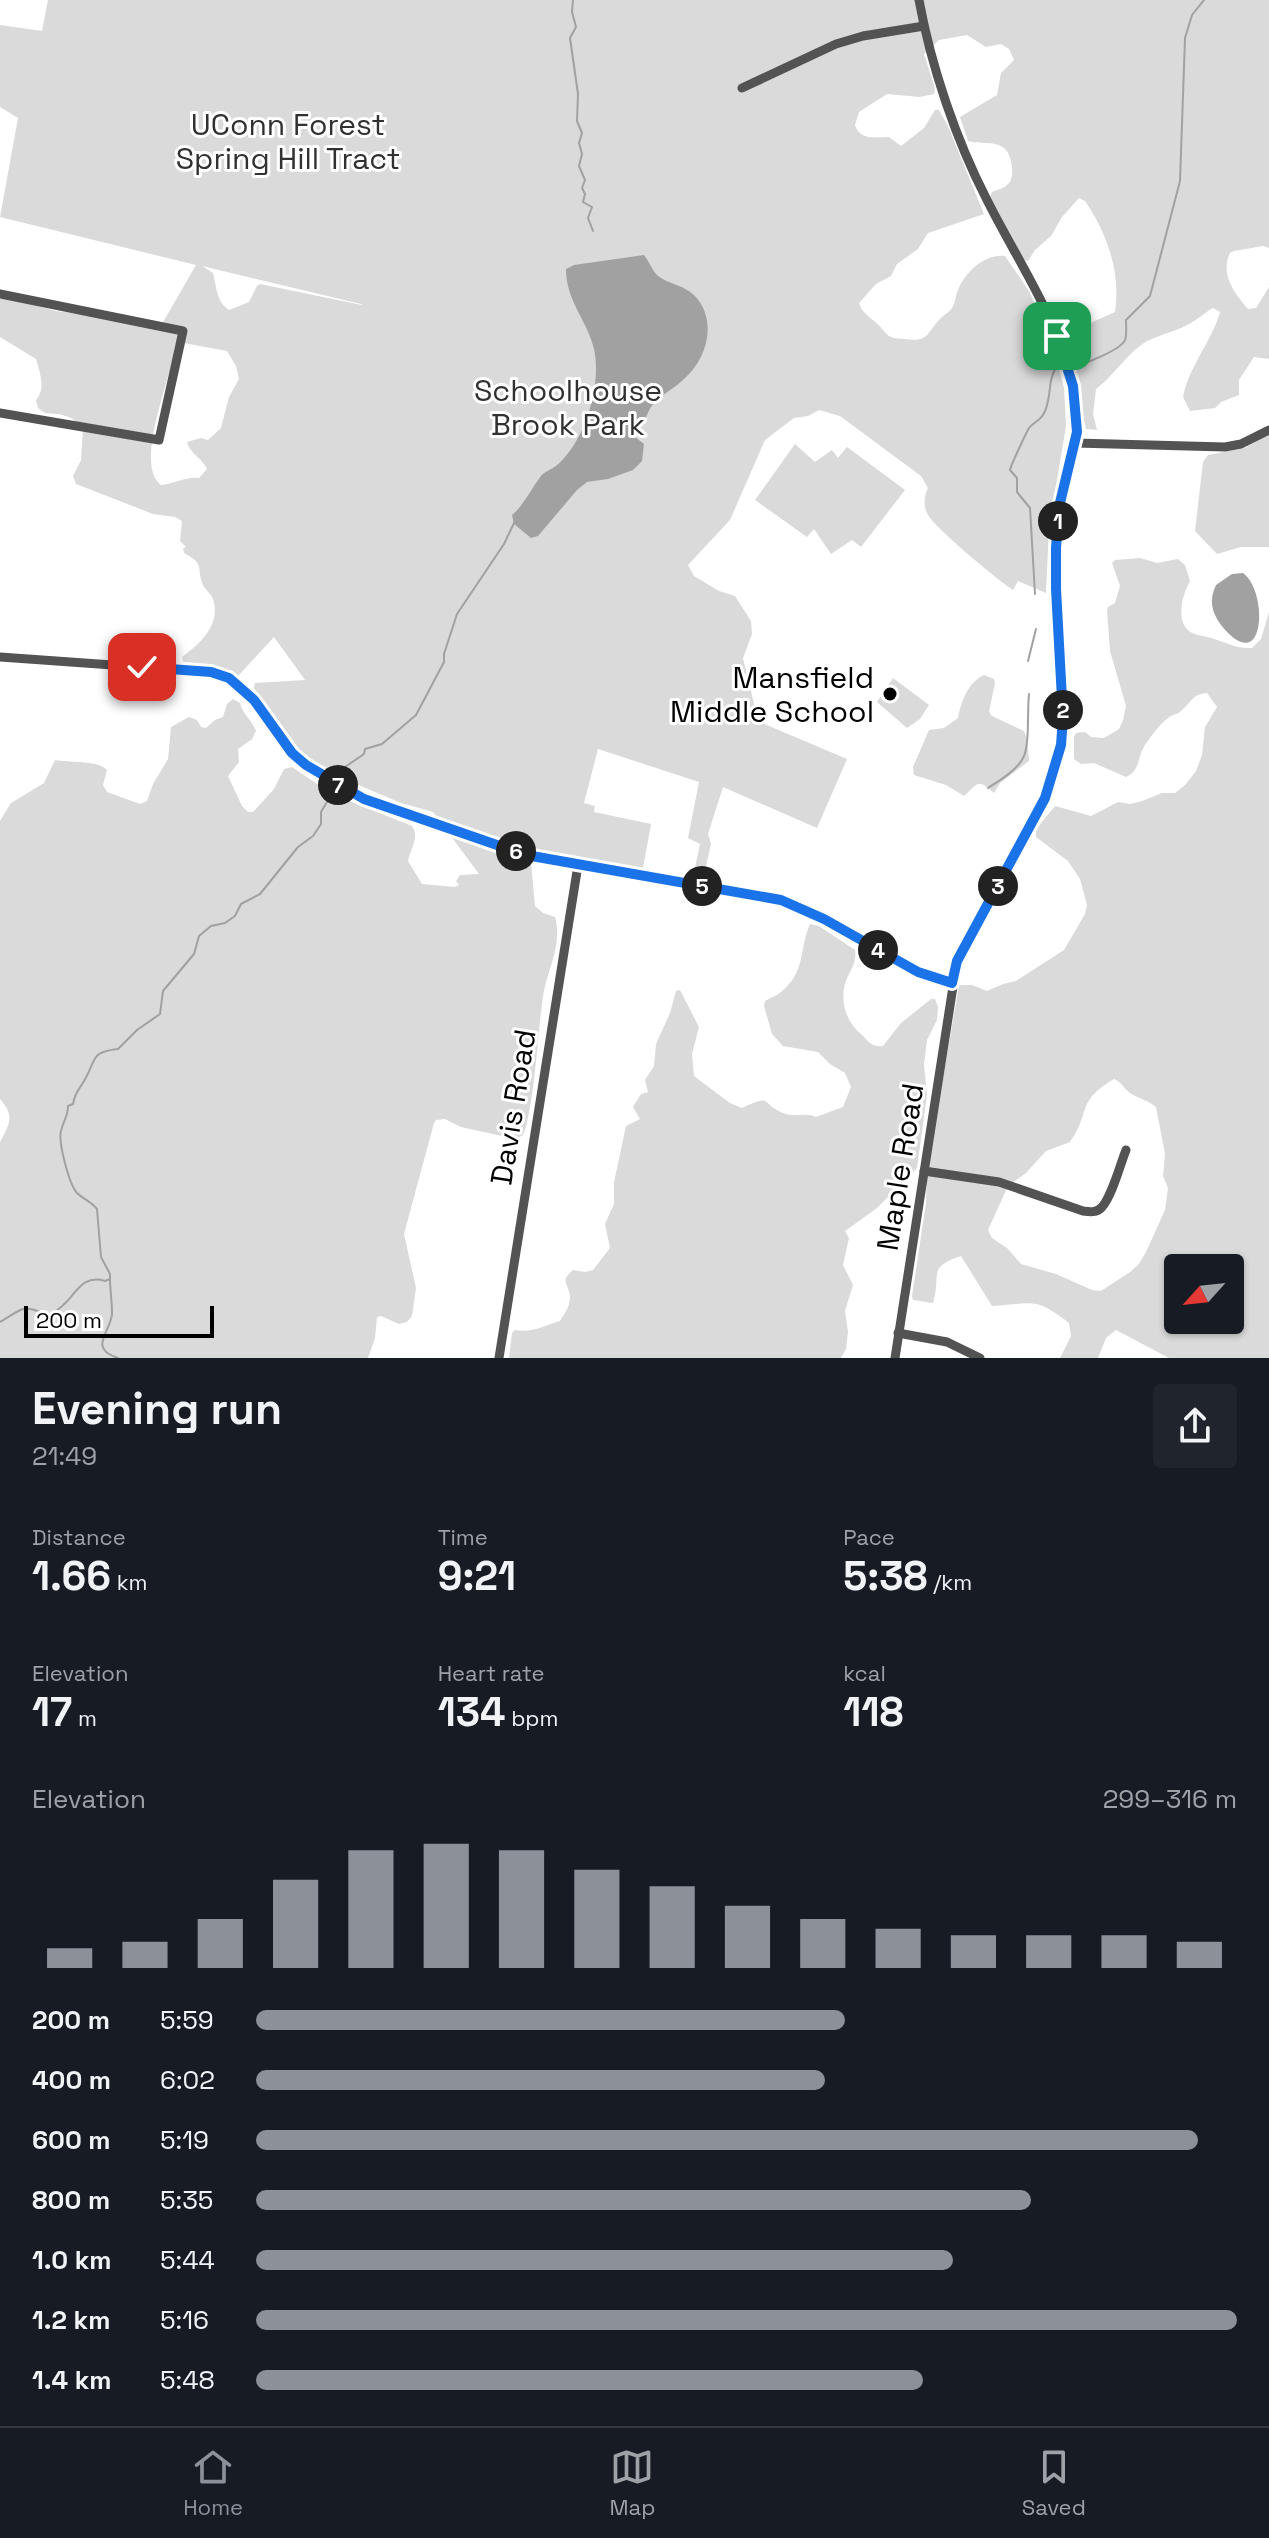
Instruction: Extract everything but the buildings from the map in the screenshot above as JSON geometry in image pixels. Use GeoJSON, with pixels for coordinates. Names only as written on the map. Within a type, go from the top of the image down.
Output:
{"type":"FeatureCollection","features":[{"type":"Feature","properties":{"kind":"street","name":"Maple Road"},"geometry":{"type":"LineString","coordinates":[[895,1358],[957,961],[1045,798],[1056,768],[1063,717],[1056,589],[1057,534],[1061,495],[1075,443],[1075,401],[1067,362],[1041,303],[984,196],[940,83],[919,0]]}},
{"type":"Feature","properties":{"kind":"street"},"geometry":{"type":"LineString","coordinates":[[742,88],[836,44],[863,36],[924,26]]}},
{"type":"Feature","properties":{"kind":"street"},"geometry":{"type":"LineString","coordinates":[[0,294],[183,331],[159,440],[0,413]]}},
{"type":"Feature","properties":{"kind":"street"},"geometry":{"type":"LineString","coordinates":[[1075,443],[1225,447],[1241,444],[1269,430]]}},
{"type":"Feature","properties":{"kind":"street"},"geometry":{"type":"LineString","coordinates":[[0,657],[211,672],[229,678],[254,700],[292,753],[306,765],[364,799],[526,855],[781,900],[824,919],[918,972],[952,983]]}},
{"type":"Feature","properties":{"kind":"street","name":"Davis Road"},"geometry":{"type":"LineString","coordinates":[[499,1358],[578,865]]}},
{"type":"Feature","properties":{"kind":"street"},"geometry":{"type":"LineString","coordinates":[[924,1171],[999,1182],[1092,1212],[1102,1207],[1106,1200],[1126,1150]]}},
{"type":"Feature","properties":{"kind":"street"},"geometry":{"type":"LineString","coordinates":[[898,1333],[947,1342],[980,1358]]}},
{"type":"Feature","properties":{"kind":"green space"},"geometry":{"type":"Polygon","coordinates":[[[48,0],[1269,0],[1269,248],[1263,246],[1234,251],[1230,253],[1227,268],[1234,290],[1248,309],[1256,308],[1269,287],[1269,359],[1254,357],[1239,380],[1239,395],[1221,402],[1215,408],[1190,411],[1183,397],[1220,312],[1213,308],[1135,350],[1096,389],[1093,414],[1097,430],[1086,429],[1066,334],[1115,312],[1116,282],[1106,240],[1085,201],[1079,198],[1062,217],[1051,236],[1028,261],[1024,260],[990,197],[992,192],[1005,187],[1011,180],[1009,155],[1000,146],[968,141],[960,117],[997,95],[1001,73],[1014,60],[1009,49],[1001,44],[986,47],[967,35],[939,40],[924,54],[935,88],[934,94],[920,97],[887,94],[859,112],[855,125],[861,134],[889,137],[901,146],[924,128],[935,110],[939,110],[984,214],[928,233],[918,249],[897,264],[891,276],[876,284],[859,303],[863,311],[890,337],[922,339],[951,310],[961,283],[971,270],[990,258],[1005,256],[1029,291],[1053,345],[1064,388],[1066,426],[1049,528],[1046,593],[1018,581],[1013,590],[966,553],[927,513],[924,501],[928,488],[921,476],[840,416],[819,410],[794,418],[765,440],[730,520],[688,565],[694,576],[719,591],[735,596],[751,621],[752,634],[743,658],[754,704],[753,717],[750,718],[847,759],[817,828],[723,787],[708,834],[711,844],[703,879],[693,877],[700,844],[688,838],[699,782],[598,749],[584,803],[595,806],[594,812],[651,824],[643,868],[519,849],[531,863],[535,906],[555,917],[557,927],[556,947],[543,996],[526,1127],[523,1135],[516,1139],[461,1127],[445,1119],[436,1120],[404,1234],[416,1288],[412,1316],[407,1322],[399,1324],[377,1317],[375,1338],[368,1358],[0,1358],[0,1142],[9,1115],[0,1099],[0,821],[11,803],[44,783],[55,760],[103,767],[107,770],[103,785],[107,792],[140,804],[147,801],[168,759],[171,727],[189,717],[206,728],[223,717],[227,704],[233,699],[240,703],[256,731],[252,739],[238,749],[239,762],[228,776],[248,812],[253,812],[274,789],[284,769],[292,767],[332,794],[412,826],[415,839],[408,861],[422,884],[455,887],[459,885],[456,881],[460,875],[479,874],[433,812],[401,803],[337,776],[291,743],[254,688],[255,683],[305,680],[274,637],[238,676],[222,669],[200,669],[184,664],[182,657],[196,646],[212,625],[215,608],[202,583],[197,563],[184,553],[183,548],[186,547],[180,541],[182,521],[153,514],[76,484],[73,476],[81,460],[83,429],[71,418],[45,413],[38,408],[36,400],[41,391],[41,381],[36,359],[0,337],[0,299],[7,298],[56,311],[162,324],[196,265],[0,217],[18,118],[0,107],[0,25],[42,31],[48,0]],[[202,266],[213,273],[219,298],[229,310],[249,302],[260,284],[362,305],[361,304],[202,266]],[[178,342],[152,440],[153,474],[161,485],[199,478],[207,469],[187,442],[201,438],[208,440],[221,428],[229,397],[239,379],[227,351],[178,342]]]}},
{"type":"Feature","properties":{"kind":"green space"},"geometry":{"type":"Polygon","coordinates":[[[1269,434],[1269,547],[1241,547],[1217,554],[1195,531],[1203,462],[1208,455],[1245,448],[1269,434]]]}},
{"type":"Feature","properties":{"kind":"green space"},"geometry":{"type":"Polygon","coordinates":[[[795,444],[815,462],[832,450],[838,458],[847,447],[905,490],[861,547],[852,540],[831,554],[814,529],[807,537],[755,500],[795,444]]]}},
{"type":"Feature","properties":{"kind":"green space"},"geometry":{"type":"Polygon","coordinates":[[[1140,558],[1157,563],[1178,559],[1185,565],[1190,581],[1183,599],[1182,620],[1195,634],[1237,647],[1252,648],[1261,639],[1269,612],[1269,1358],[1169,1358],[1116,1330],[1106,1338],[1098,1358],[1060,1358],[1071,1336],[1069,1323],[1040,1305],[992,1306],[961,1256],[939,1268],[933,1303],[913,1300],[912,1296],[926,1203],[927,1173],[959,985],[972,985],[987,991],[1016,981],[1064,950],[1085,914],[1087,905],[1080,879],[1068,861],[1036,837],[1036,829],[1055,806],[1091,816],[1118,802],[1130,804],[1162,793],[1175,793],[1196,771],[1202,755],[1205,727],[1217,707],[1207,693],[1195,697],[1156,729],[1134,771],[1126,777],[1094,763],[1081,764],[1074,759],[1076,733],[1085,732],[1091,737],[1104,738],[1119,729],[1126,706],[1110,651],[1107,611],[1115,603],[1120,586],[1112,563],[1115,560],[1140,558]],[[1114,1079],[1088,1101],[1070,1142],[1046,1151],[1026,1173],[1008,1186],[988,1230],[992,1238],[1007,1248],[1021,1264],[1101,1291],[1139,1264],[1165,1210],[1168,1188],[1163,1176],[1165,1154],[1156,1107],[1130,1093],[1114,1079]]]}},
{"type":"Feature","properties":{"kind":"green space"},"geometry":{"type":"Polygon","coordinates":[[[984,675],[994,679],[995,683],[989,712],[1024,731],[1029,761],[1000,783],[994,793],[978,784],[964,796],[946,785],[914,775],[913,767],[929,730],[944,728],[958,718],[970,687],[984,675]]]}},
{"type":"Feature","properties":{"kind":"green space"},"geometry":{"type":"Polygon","coordinates":[[[893,678],[929,705],[920,719],[907,728],[877,702],[893,678]]]}},
{"type":"Feature","properties":{"kind":"green space"},"geometry":{"type":"Polygon","coordinates":[[[810,924],[819,926],[855,950],[854,963],[844,988],[845,1010],[851,1023],[870,1043],[883,1046],[901,1023],[931,999],[935,999],[938,1007],[937,1020],[927,1040],[924,1065],[927,1095],[917,1168],[877,1208],[845,1231],[849,1238],[843,1265],[853,1285],[845,1311],[848,1332],[846,1349],[841,1358],[509,1358],[512,1333],[560,1321],[570,1301],[566,1277],[573,1270],[593,1270],[610,1248],[605,1224],[614,1204],[614,1182],[626,1126],[640,1119],[633,1107],[641,1094],[648,1092],[645,1080],[654,1066],[656,1044],[676,991],[680,990],[699,1027],[692,1054],[694,1076],[730,1103],[742,1108],[763,1101],[787,1114],[816,1117],[843,1107],[851,1087],[845,1073],[818,1052],[783,1046],[772,1034],[764,1006],[765,1001],[781,992],[795,976],[810,924]]]}},
{"type":"Feature","properties":{"kind":"shaded area"},"geometry":{"type":"Polygon","coordinates":[[[644,255],[657,275],[690,292],[702,306],[708,328],[704,351],[692,371],[651,407],[635,433],[635,437],[644,444],[642,461],[633,470],[587,482],[538,536],[531,538],[514,524],[512,515],[541,476],[556,466],[575,443],[589,412],[596,379],[594,349],[569,291],[566,269],[574,265],[644,255]]]}},
{"type":"Feature","properties":{"kind":"shaded area"},"geometry":{"type":"Polygon","coordinates":[[[1243,573],[1257,597],[1259,612],[1254,638],[1247,643],[1236,639],[1221,625],[1212,601],[1216,585],[1232,574],[1243,573]]]}},
{"type":"Feature","properties":{"kind":"waterway"},"geometry":{"type":"LineString","coordinates":[[573,0],[576,27],[570,38],[578,94],[577,121],[582,133],[579,166],[585,180],[583,202],[592,207],[588,218],[593,231]]}},
{"type":"Feature","properties":{"kind":"waterway"},"geometry":{"type":"LineString","coordinates":[[1073,367],[1122,344],[1126,338],[1126,320],[1150,296],[1180,181],[1185,38],[1192,15],[1204,0]]}},
{"type":"Feature","properties":{"kind":"waterway"},"geometry":{"type":"LineString","coordinates":[[1035,594],[1030,508],[1017,492],[1017,478],[1010,470],[1029,428],[1043,415],[1052,376],[1058,365],[1062,365]]}},
{"type":"Feature","properties":{"kind":"waterway"},"geometry":{"type":"LineString","coordinates":[[340,779],[345,767],[364,754],[365,749],[382,744],[416,715],[444,662],[457,614],[504,544],[514,523]]}},
{"type":"Feature","properties":{"kind":"waterway"},"geometry":{"type":"LineString","coordinates":[[1028,661],[1036,629]]}},
{"type":"Feature","properties":{"kind":"waterway"},"geometry":{"type":"LineString","coordinates":[[988,788],[1012,771],[1023,758],[1029,694]]}},
{"type":"Feature","properties":{"kind":"waterway"},"geometry":{"type":"LineString","coordinates":[[0,1322],[23,1309],[50,1313],[61,1307],[83,1284],[110,1279],[101,1257],[97,1209],[77,1193],[65,1163],[60,1136],[68,1106],[73,1104],[95,1058],[102,1052],[118,1049],[137,1030],[160,1014],[163,991],[194,954],[199,936],[211,926],[225,923],[235,916],[241,904],[260,894],[298,847],[313,836],[321,824],[321,812],[334,790]]}},
{"type":"Feature","properties":{"kind":"waterway"},"geometry":{"type":"LineString","coordinates":[[110,1279],[111,1319],[102,1344],[109,1354],[118,1358]]}},
{"type":"Feature","properties":{"kind":"place","name":"Mansfield Middle School"},"geometry":{"type":"Point","coordinates":[890,694]}},
{"type":"Feature","properties":{"kind":"route"},"geometry":{"type":"LineString","coordinates":[[142,667],[211,672],[229,678],[242,686],[254,700],[292,753],[306,765],[364,799],[526,855],[781,900],[824,919],[918,972],[952,983],[957,961],[1045,798],[1061,745],[1063,717],[1056,548],[1059,507],[1077,432],[1073,386],[1057,336]]}},
{"type":"Feature","properties":{"kind":"park label","name":"UConn Forest Spring Hill Tract"},"geometry":{"type":"Point","coordinates":[288,141]}},
{"type":"Feature","properties":{"kind":"park label","name":"Schoolhouse Brook Park"},"geometry":{"type":"Point","coordinates":[568,407]}}]}
